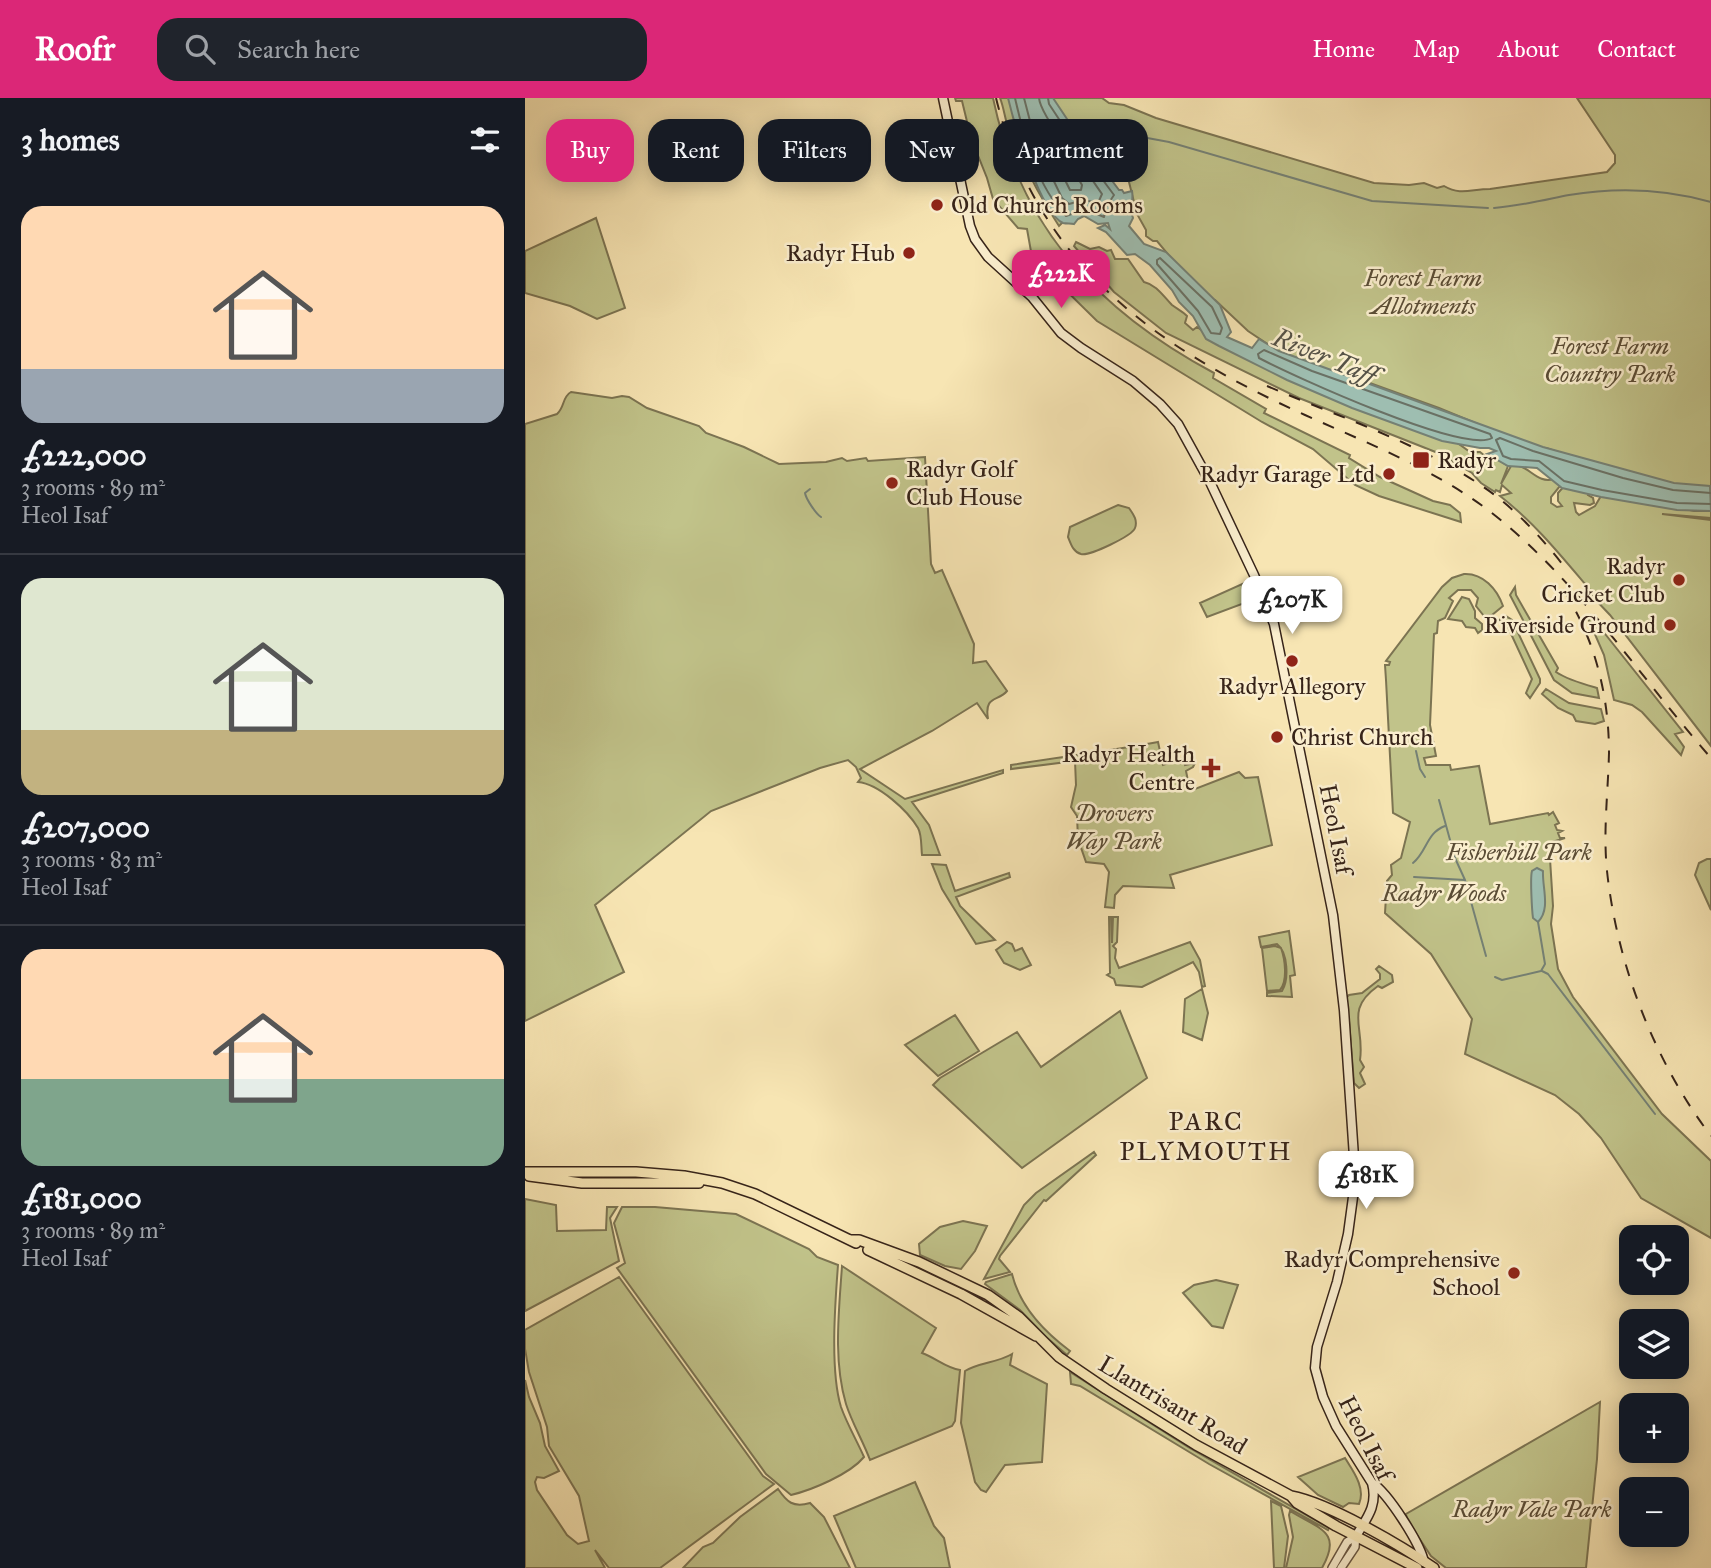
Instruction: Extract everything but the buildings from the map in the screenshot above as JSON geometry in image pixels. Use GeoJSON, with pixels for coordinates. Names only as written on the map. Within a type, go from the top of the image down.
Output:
{"type":"FeatureCollection","features":[{"type":"Feature","properties":{"kind":"main road","name":"Heol Isaf"},"geometry":{"type":"LineString","coordinates":[[943,98],[970,226],[977,243],[991,260],[1036,302],[1067,338],[1133,382],[1171,416],[1186,436],[1210,482],[1274,624],[1333,915],[1344,1010],[1354,1191],[1348,1234],[1337,1282],[1317,1346],[1315,1368],[1323,1397],[1336,1426],[1372,1483],[1374,1502],[1358,1531]]}},
{"type":"Feature","properties":{"kind":"main road","name":"Llantrisant Road"},"geometry":{"type":"LineString","coordinates":[[525,1173],[636,1172],[684,1176],[755,1194],[961,1294],[1041,1339],[1059,1357],[1195,1445],[1291,1496],[1303,1499],[1421,1565],[1434,1568]]}},
{"type":"Feature","properties":{"kind":"main road"},"geometry":{"type":"LineString","coordinates":[[1372,1483],[1380,1488],[1419,1544],[1421,1565]]}},
{"type":"Feature","properties":{"kind":"street"},"geometry":{"type":"LineString","coordinates":[[1332,1568],[1347,1542],[1358,1531]]}},
{"type":"Feature","properties":{"kind":"street"},"geometry":{"type":"LineString","coordinates":[[1341,1568],[1355,1547],[1358,1531]]}},
{"type":"Feature","properties":{"kind":"green space"},"geometry":{"type":"Polygon","coordinates":[[[955,98],[993,98],[999,119],[993,119],[993,182],[1021,182],[1045,226],[1071,261],[1101,293],[1135,323],[1214,373],[1213,378],[1266,409],[1264,413],[1350,455],[1349,458],[1380,477],[1433,501],[1450,505],[1460,513],[1461,522],[1379,496],[1355,485],[1313,449],[1262,422],[1097,321],[1032,257],[1027,229],[1018,228],[993,199],[979,158],[979,119],[966,119],[962,101],[956,101],[955,98]]]}},
{"type":"Feature","properties":{"kind":"green space"},"geometry":{"type":"Polygon","coordinates":[[[1000,98],[1010,98],[1017,119],[1006,119],[1000,98]]]}},
{"type":"Feature","properties":{"kind":"green space","name":"Forest Farm Country Park"},"geometry":{"type":"Polygon","coordinates":[[[1043,98],[1102,98],[1109,103],[1124,105],[1156,118],[1374,183],[1424,183],[1437,188],[1444,186],[1461,191],[1607,172],[1615,163],[1615,155],[1577,98],[1711,98],[1711,487],[1708,489],[1667,484],[1624,471],[1622,473],[1546,448],[1536,448],[1439,408],[1356,378],[1290,359],[1248,331],[1215,300],[1205,299],[1157,241],[1146,236],[1129,182],[1148,182],[1148,119],[1062,119],[1043,98]]]}},
{"type":"Feature","properties":{"kind":"green space"},"geometry":{"type":"Polygon","coordinates":[[[1034,182],[1040,182],[1048,206],[1063,222],[1059,226],[1034,182]]]}},
{"type":"Feature","properties":{"kind":"green space"},"geometry":{"type":"Polygon","coordinates":[[[596,218],[625,308],[597,319],[570,306],[525,293],[525,251],[596,218]]]}},
{"type":"Feature","properties":{"kind":"green space"},"geometry":{"type":"Polygon","coordinates":[[[1076,242],[1090,249],[1099,247],[1111,250],[1115,259],[1128,259],[1144,282],[1156,288],[1187,316],[1185,323],[1193,330],[1197,327],[1213,338],[1456,442],[1470,452],[1480,452],[1497,459],[1508,466],[1501,484],[1511,466],[1522,467],[1542,479],[1554,479],[1560,486],[1551,497],[1551,503],[1557,507],[1562,506],[1558,501],[1558,493],[1567,483],[1589,492],[1588,495],[1593,498],[1594,503],[1590,505],[1574,503],[1579,515],[1595,506],[1604,491],[1694,511],[1711,511],[1711,518],[1662,514],[1711,520],[1711,746],[1559,553],[1500,496],[1511,493],[1502,485],[1500,492],[1495,492],[1472,473],[1438,453],[1299,398],[1166,333],[1114,292],[1074,246],[1076,242]]]}},
{"type":"Feature","properties":{"kind":"green space"},"geometry":{"type":"Polygon","coordinates":[[[571,392],[612,398],[629,397],[647,408],[699,426],[706,433],[779,464],[826,462],[842,458],[847,461],[866,458],[868,461],[925,457],[931,564],[935,573],[942,570],[974,644],[973,663],[986,661],[1007,691],[990,702],[988,719],[977,703],[932,731],[860,769],[905,799],[1003,770],[1003,773],[912,802],[929,825],[940,855],[922,855],[920,834],[913,821],[884,793],[858,782],[861,778],[856,767],[848,760],[820,768],[711,811],[595,905],[624,972],[525,1021],[525,424],[557,414],[571,392]]]}},
{"type":"Feature","properties":{"kind":"green space"},"geometry":{"type":"Polygon","coordinates":[[[1118,505],[1129,508],[1135,520],[1135,528],[1101,549],[1086,554],[1076,551],[1068,537],[1070,527],[1118,505]]]}},
{"type":"Feature","properties":{"kind":"green space","name":"Radyr Woods"},"geometry":{"type":"Polygon","coordinates":[[[1471,574],[1483,579],[1497,594],[1503,606],[1492,615],[1484,616],[1476,606],[1478,598],[1471,590],[1458,590],[1449,598],[1453,601],[1445,618],[1438,621],[1437,633],[1434,634],[1430,725],[1436,756],[1424,758],[1426,765],[1450,765],[1451,770],[1479,766],[1490,824],[1548,813],[1549,815],[1553,812],[1559,823],[1555,825],[1557,830],[1562,831],[1558,833],[1560,838],[1565,838],[1549,843],[1553,906],[1551,924],[1558,969],[1573,997],[1662,1114],[1711,1161],[1711,1238],[1641,1198],[1601,1138],[1579,1114],[1555,1095],[1465,1054],[1472,1019],[1431,954],[1385,913],[1387,881],[1392,875],[1391,865],[1401,858],[1410,822],[1393,813],[1385,665],[1389,665],[1390,662],[1386,661],[1442,587],[1452,578],[1471,574]]]}},
{"type":"Feature","properties":{"kind":"green space"},"geometry":{"type":"Polygon","coordinates":[[[1251,580],[1258,598],[1207,617],[1200,603],[1251,580]]]}},
{"type":"Feature","properties":{"kind":"green space"},"geometry":{"type":"Polygon","coordinates":[[[1515,587],[1516,595],[1558,668],[1556,672],[1597,688],[1599,698],[1572,693],[1554,680],[1510,595],[1515,587]]]}},
{"type":"Feature","properties":{"kind":"green space"},"geometry":{"type":"Polygon","coordinates":[[[1462,597],[1469,599],[1475,611],[1475,618],[1482,624],[1482,630],[1478,633],[1475,628],[1466,627],[1462,621],[1448,619],[1462,597]]]}},
{"type":"Feature","properties":{"kind":"green space"},"geometry":{"type":"Polygon","coordinates":[[[1590,615],[1683,732],[1675,734],[1684,747],[1681,755],[1642,712],[1632,705],[1614,700],[1604,655],[1587,616],[1590,615]]]}},
{"type":"Feature","properties":{"kind":"green space"},"geometry":{"type":"Polygon","coordinates":[[[1506,616],[1512,620],[1540,679],[1530,698],[1526,693],[1532,679],[1506,623],[1499,620],[1506,616]]]}},
{"type":"Feature","properties":{"kind":"green space"},"geometry":{"type":"Polygon","coordinates":[[[1546,689],[1569,703],[1601,709],[1604,721],[1595,724],[1576,721],[1573,715],[1558,708],[1542,694],[1546,689]]]}},
{"type":"Feature","properties":{"kind":"green space","name":"Drovers Way Park"},"geometry":{"type":"Polygon","coordinates":[[[1158,742],[1163,765],[1183,758],[1185,765],[1195,763],[1186,771],[1190,791],[1239,772],[1245,778],[1258,777],[1272,845],[1170,875],[1174,888],[1123,886],[1115,895],[1114,908],[1105,907],[1109,872],[1104,864],[1086,862],[1078,839],[1077,816],[1071,807],[1076,785],[1075,761],[1011,769],[1011,765],[1158,742]]]}},
{"type":"Feature","properties":{"kind":"green space"},"geometry":{"type":"Polygon","coordinates":[[[1711,859],[1711,910],[1695,875],[1699,863],[1711,859]]]}},
{"type":"Feature","properties":{"kind":"green space"},"geometry":{"type":"Polygon","coordinates":[[[932,864],[946,865],[955,891],[1009,873],[1010,877],[956,897],[960,906],[995,940],[976,944],[942,889],[932,864]]]}},
{"type":"Feature","properties":{"kind":"green space"},"geometry":{"type":"Polygon","coordinates":[[[1109,917],[1112,943],[1113,917],[1118,917],[1117,942],[1113,946],[1116,949],[1115,958],[1119,968],[1190,942],[1200,960],[1205,986],[1202,987],[1199,972],[1193,962],[1142,987],[1116,985],[1114,979],[1107,975],[1110,973],[1109,917]]]}},
{"type":"Feature","properties":{"kind":"green space"},"geometry":{"type":"Polygon","coordinates":[[[1289,931],[1295,975],[1290,976],[1292,997],[1267,996],[1267,993],[1282,991],[1286,980],[1286,966],[1281,948],[1277,944],[1261,947],[1259,937],[1289,931]]]}},
{"type":"Feature","properties":{"kind":"green space"},"geometry":{"type":"Polygon","coordinates":[[[1007,942],[1012,944],[1015,951],[1022,948],[1031,965],[1020,970],[1004,963],[996,950],[1007,942]]]}},
{"type":"Feature","properties":{"kind":"green space"},"geometry":{"type":"Polygon","coordinates":[[[1262,948],[1281,948],[1284,981],[1280,990],[1267,991],[1262,948]]]}},
{"type":"Feature","properties":{"kind":"green space"},"geometry":{"type":"Polygon","coordinates":[[[1379,966],[1392,975],[1393,982],[1382,988],[1378,986],[1368,995],[1359,1011],[1360,1060],[1364,1067],[1360,1073],[1365,1084],[1359,1088],[1354,1083],[1345,999],[1349,995],[1362,993],[1380,979],[1376,969],[1379,966]]]}},
{"type":"Feature","properties":{"kind":"green space"},"geometry":{"type":"Polygon","coordinates":[[[1202,989],[1208,1013],[1202,1040],[1183,1032],[1185,999],[1202,989]]]}},
{"type":"Feature","properties":{"kind":"green space"},"geometry":{"type":"Polygon","coordinates":[[[1120,1011],[1147,1078],[1022,1168],[933,1085],[940,1078],[1017,1032],[1041,1067],[1120,1011]]]}},
{"type":"Feature","properties":{"kind":"green space"},"geometry":{"type":"Polygon","coordinates":[[[955,1015],[979,1051],[938,1076],[905,1045],[955,1015]]]}},
{"type":"Feature","properties":{"kind":"green space"},"geometry":{"type":"Polygon","coordinates":[[[1094,1152],[1096,1155],[1044,1200],[1000,1256],[999,1259],[1010,1272],[984,1279],[1024,1205],[1036,1193],[1094,1152]]]}},
{"type":"Feature","properties":{"kind":"green space"},"geometry":{"type":"Polygon","coordinates":[[[525,1199],[556,1205],[557,1231],[606,1230],[607,1207],[617,1207],[610,1218],[619,1261],[525,1311],[525,1199]]]}},
{"type":"Feature","properties":{"kind":"green space"},"geometry":{"type":"Polygon","coordinates":[[[622,1207],[736,1214],[809,1249],[817,1257],[838,1265],[835,1375],[841,1407],[864,1457],[858,1463],[830,1481],[791,1495],[766,1474],[617,1268],[625,1263],[614,1223],[622,1207]]]}},
{"type":"Feature","properties":{"kind":"green space"},"geometry":{"type":"Polygon","coordinates":[[[963,1221],[987,1226],[975,1251],[961,1269],[945,1266],[920,1255],[919,1244],[940,1227],[963,1221]]]}},
{"type":"Feature","properties":{"kind":"green space"},"geometry":{"type":"Polygon","coordinates":[[[842,1266],[936,1328],[922,1353],[960,1370],[955,1421],[952,1426],[870,1460],[846,1404],[839,1370],[842,1266]]]}},
{"type":"Feature","properties":{"kind":"green space"},"geometry":{"type":"Polygon","coordinates":[[[1012,1274],[1027,1308],[1042,1327],[1070,1351],[1067,1355],[1020,1310],[985,1284],[1012,1274]]]}},
{"type":"Feature","properties":{"kind":"green space"},"geometry":{"type":"Polygon","coordinates":[[[619,1277],[763,1476],[774,1484],[660,1568],[609,1568],[595,1550],[605,1568],[525,1568],[525,1380],[545,1446],[559,1471],[544,1478],[537,1477],[537,1490],[567,1535],[578,1544],[589,1541],[579,1496],[549,1446],[547,1427],[529,1372],[525,1330],[619,1277]]]}},
{"type":"Feature","properties":{"kind":"green space"},"geometry":{"type":"Polygon","coordinates":[[[1216,1280],[1238,1285],[1223,1328],[1212,1326],[1183,1293],[1194,1285],[1216,1280]]]}},
{"type":"Feature","properties":{"kind":"green space"},"geometry":{"type":"Polygon","coordinates":[[[1012,1354],[1010,1365],[1047,1384],[1042,1462],[1005,1465],[986,1492],[975,1482],[961,1423],[965,1371],[1012,1354]]]}},
{"type":"Feature","properties":{"kind":"green space"},"geometry":{"type":"Polygon","coordinates":[[[1070,1372],[1188,1447],[1329,1528],[1328,1530],[1209,1464],[1080,1386],[1071,1384],[1070,1372]]]}},
{"type":"Feature","properties":{"kind":"green space","name":"Radyr Vale Park"},"geometry":{"type":"Polygon","coordinates":[[[1600,1402],[1586,1568],[1446,1568],[1431,1556],[1407,1520],[1406,1514],[1600,1402]]]}},
{"type":"Feature","properties":{"kind":"green space"},"geometry":{"type":"Polygon","coordinates":[[[1345,1458],[1360,1486],[1359,1504],[1349,1503],[1343,1507],[1318,1495],[1298,1477],[1345,1458]]]}},
{"type":"Feature","properties":{"kind":"green space"},"geometry":{"type":"Polygon","coordinates":[[[915,1482],[934,1526],[944,1538],[950,1568],[856,1568],[834,1516],[915,1482]]]}},
{"type":"Feature","properties":{"kind":"green space"},"geometry":{"type":"Polygon","coordinates":[[[778,1489],[791,1503],[810,1503],[824,1517],[850,1568],[683,1568],[703,1547],[713,1543],[740,1517],[778,1489]]]}},
{"type":"Feature","properties":{"kind":"green space"},"geometry":{"type":"Polygon","coordinates":[[[1271,1501],[1281,1506],[1288,1536],[1284,1568],[1274,1568],[1271,1501]]]}},
{"type":"Feature","properties":{"kind":"green space"},"geometry":{"type":"Polygon","coordinates":[[[1290,1511],[1318,1527],[1329,1538],[1328,1556],[1322,1568],[1286,1568],[1293,1537],[1290,1511]]]}},
{"type":"Feature","properties":{"kind":"water"},"geometry":{"type":"Polygon","coordinates":[[[1008,98],[1053,98],[1067,119],[1014,119],[1008,98]]]}},
{"type":"Feature","properties":{"kind":"water"},"geometry":{"type":"Polygon","coordinates":[[[1035,182],[1113,182],[1124,193],[1132,191],[1133,218],[1129,226],[1144,244],[1166,252],[1220,305],[1231,332],[1227,337],[1252,348],[1259,339],[1279,351],[1543,447],[1674,483],[1710,486],[1711,511],[1677,510],[1562,488],[1537,468],[1508,466],[1487,454],[1496,451],[1489,448],[1442,441],[1352,408],[1287,380],[1206,339],[1193,316],[1150,265],[1135,254],[1127,255],[1106,232],[1098,228],[1105,225],[1110,229],[1108,223],[1098,224],[1084,216],[1074,224],[1063,223],[1054,216],[1035,182]]]}},
{"type":"Feature","properties":{"kind":"water"},"geometry":{"type":"Polygon","coordinates":[[[1537,868],[1543,871],[1545,898],[1544,911],[1538,922],[1533,918],[1531,887],[1532,871],[1537,868]]]}},
{"type":"Feature","properties":{"kind":"waterway"},"geometry":{"type":"LineString","coordinates":[[1148,138],[1372,201],[1488,208]]}},
{"type":"Feature","properties":{"kind":"waterway"},"geometry":{"type":"LineString","coordinates":[[1494,208],[1587,192],[1623,190],[1676,194],[1711,202]]}},
{"type":"Feature","properties":{"kind":"waterway"},"geometry":{"type":"LineString","coordinates":[[810,489],[805,493],[806,496],[821,517]]}},
{"type":"Feature","properties":{"kind":"waterway"},"geometry":{"type":"LineString","coordinates":[[1416,751],[1420,769],[1425,777]]}},
{"type":"Feature","properties":{"kind":"waterway"},"geometry":{"type":"LineString","coordinates":[[1439,800],[1486,956]]}},
{"type":"Feature","properties":{"kind":"waterway"},"geometry":{"type":"LineString","coordinates":[[1413,863],[1434,833],[1445,826]]}},
{"type":"Feature","properties":{"kind":"waterway"},"geometry":{"type":"LineString","coordinates":[[1414,877],[1465,880]]}},
{"type":"Feature","properties":{"kind":"waterway"},"geometry":{"type":"LineString","coordinates":[[1495,977],[1502,980],[1541,971],[1545,964],[1538,922]]}},
{"type":"Feature","properties":{"kind":"waterway"},"geometry":{"type":"LineString","coordinates":[[1542,971],[1548,974],[1655,1114]]}},
{"type":"Feature","properties":{"kind":"railway"},"geometry":{"type":"LineString","coordinates":[[996,98],[1015,157],[1041,209],[1073,254],[1110,294],[1153,329],[1200,361],[1251,389],[1420,468],[1484,507],[1517,534],[1576,594],[1711,758]]}},
{"type":"Feature","properties":{"kind":"railway"},"geometry":{"type":"LineString","coordinates":[[1267,386],[1414,448],[1470,478],[1516,513],[1567,570]]}},
{"type":"Feature","properties":{"kind":"railway"},"geometry":{"type":"LineString","coordinates":[[1564,591],[1592,648],[1603,689],[1609,753],[1606,856],[1619,941],[1641,1010],[1656,1044],[1672,1076],[1711,1136]]}},
{"type":"Feature","properties":{"kind":"place","name":"Old Church Rooms"},"geometry":{"type":"Point","coordinates":[937,205]}},
{"type":"Feature","properties":{"kind":"place","name":"Radyr Hub"},"geometry":{"type":"Point","coordinates":[909,253]}},
{"type":"Feature","properties":{"kind":"place","name":"Radyr"},"geometry":{"type":"Point","coordinates":[1421,460]}},
{"type":"Feature","properties":{"kind":"place","name":"Radyr Garage Ltd"},"geometry":{"type":"Point","coordinates":[1389,474]}},
{"type":"Feature","properties":{"kind":"place","name":"Radyr Golf Club House"},"geometry":{"type":"Point","coordinates":[892,483]}},
{"type":"Feature","properties":{"kind":"place","name":"Radyr Cricket Club"},"geometry":{"type":"Point","coordinates":[1679,580]}},
{"type":"Feature","properties":{"kind":"place","name":"Riverside Ground"},"geometry":{"type":"Point","coordinates":[1670,625]}},
{"type":"Feature","properties":{"kind":"place","name":"Radyr Allegory"},"geometry":{"type":"Point","coordinates":[1292,661]}},
{"type":"Feature","properties":{"kind":"place","name":"Christ Church"},"geometry":{"type":"Point","coordinates":[1277,737]}},
{"type":"Feature","properties":{"kind":"place","name":"Radyr Health Centre"},"geometry":{"type":"Point","coordinates":[1211,768]}},
{"type":"Feature","properties":{"kind":"place","name":"Radyr Comprehensive School"},"geometry":{"type":"Point","coordinates":[1514,1273]}},
{"type":"Feature","properties":{"kind":"district","name":"PARC PLYMOUTH"},"geometry":{"type":"Point","coordinates":[1206,1136]}},
{"type":"Feature","properties":{"kind":"park label","name":"Forest Farm Allotments"},"geometry":{"type":"Point","coordinates":[1423,292]}},
{"type":"Feature","properties":{"kind":"park label","name":"Fisherhill Park"},"geometry":{"type":"Point","coordinates":[1519,852]}},
{"type":"Feature","properties":{"kind":"water label","name":"River Taff"},"geometry":{"type":"Point","coordinates":[1325,356]}}]}
